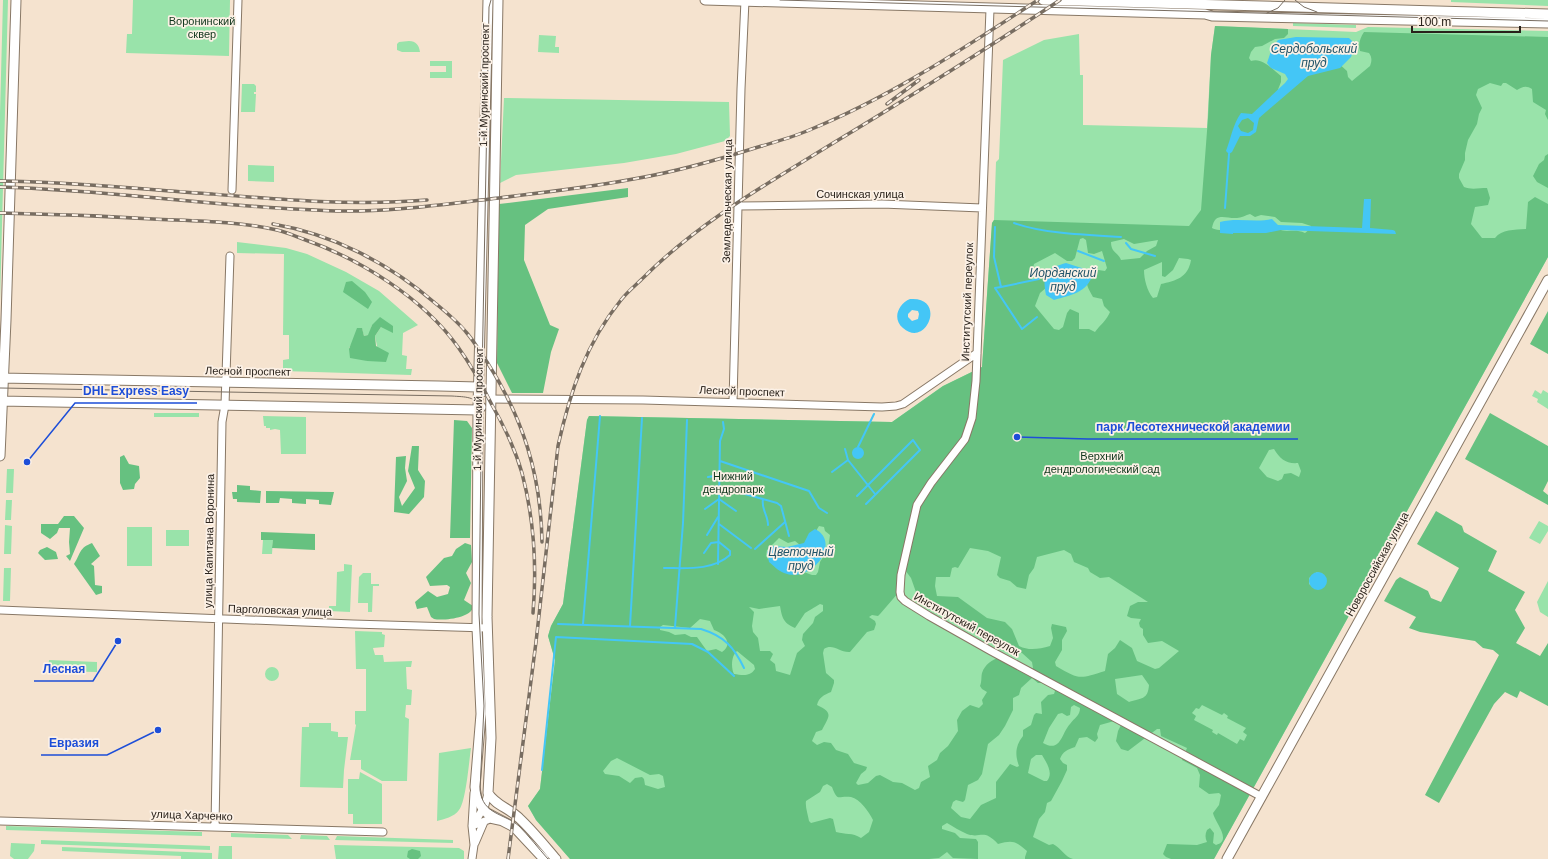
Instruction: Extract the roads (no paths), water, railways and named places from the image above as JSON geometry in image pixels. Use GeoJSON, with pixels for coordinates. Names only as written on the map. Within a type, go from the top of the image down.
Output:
{"type":"FeatureCollection","features":[{"type":"Feature","properties":{"kind":"main road"},"geometry":{"type":"LineString","coordinates":[[0,456],[16,0]]}},
{"type":"Feature","properties":{"kind":"main road","name":"1-й Муринский проспект"},"geometry":{"type":"LineString","coordinates":[[482,809],[477,799],[475,787],[481,714],[477,628],[478,387],[488,0]]}},
{"type":"Feature","properties":{"kind":"main road","name":"1-й Муринский проспект"},"geometry":{"type":"LineString","coordinates":[[488,793],[491,738],[487,628],[498,0]]}},
{"type":"Feature","properties":{"kind":"main road"},"geometry":{"type":"LineString","coordinates":[[706,0],[990,9],[1548,23]]}},
{"type":"Feature","properties":{"kind":"main road"},"geometry":{"type":"LineString","coordinates":[[1043,0],[1288,3],[1323,8],[1548,14]]}},
{"type":"Feature","properties":{"kind":"main road"},"geometry":{"type":"LineString","coordinates":[[1309,0],[1323,8]]}},
{"type":"Feature","properties":{"kind":"main road"},"geometry":{"type":"LineString","coordinates":[[1288,3],[1292,17]]}},
{"type":"Feature","properties":{"kind":"main road","name":"Новороссийская улица"},"geometry":{"type":"LineString","coordinates":[[1227,859],[1548,280]]}},
{"type":"Feature","properties":{"kind":"main road","name":"Лесной проспект"},"geometry":{"type":"LineString","coordinates":[[2,378],[478,387]]}},
{"type":"Feature","properties":{"kind":"main road"},"geometry":{"type":"LineString","coordinates":[[2,401],[478,410],[490,399],[478,387]]}},
{"type":"Feature","properties":{"kind":"main road"},"geometry":{"type":"LineString","coordinates":[[488,793],[492,799],[519,817],[556,859]]}},
{"type":"Feature","properties":{"kind":"main road"},"geometry":{"type":"LineString","coordinates":[[482,809],[514,827],[544,859]]}},
{"type":"Feature","properties":{"kind":"street"},"geometry":{"type":"LineString","coordinates":[[232,190],[238,0]]}},
{"type":"Feature","properties":{"kind":"street","name":"Земледельческая улица"},"geometry":{"type":"LineString","coordinates":[[733,402],[741,89],[745,1]]}},
{"type":"Feature","properties":{"kind":"street","name":"Институтский переулок"},"geometry":{"type":"LineString","coordinates":[[990,9],[977,353],[973,410],[967,433],[962,443],[927,488],[917,505],[902,575],[900,592],[901,597],[905,601],[991,651],[1262,797]]}},
{"type":"Feature","properties":{"kind":"street","name":"Сочинская улица"},"geometry":{"type":"LineString","coordinates":[[738,206],[882,204],[982,208]]}},
{"type":"Feature","properties":{"kind":"street","name":"улица Капитана Воронина"},"geometry":{"type":"LineString","coordinates":[[215,827],[222,422],[225,405],[230,256]]}},
{"type":"Feature","properties":{"kind":"street","name":"Лесной проспект"},"geometry":{"type":"LineString","coordinates":[[490,399],[733,402],[882,407],[896,406],[903,404],[977,353]]}},
{"type":"Feature","properties":{"kind":"street","name":"Парголовская улица"},"geometry":{"type":"LineString","coordinates":[[0,610],[487,628]]}},
{"type":"Feature","properties":{"kind":"street","name":"1-й Муринский проспект"},"geometry":{"type":"LineString","coordinates":[[474,845],[472,826],[475,787]]}},
{"type":"Feature","properties":{"kind":"street"},"geometry":{"type":"LineString","coordinates":[[472,826],[487,799],[488,793]]}},
{"type":"Feature","properties":{"kind":"street"},"geometry":{"type":"LineString","coordinates":[[472,826],[490,819],[504,821]]}},
{"type":"Feature","properties":{"kind":"street","name":"улица Харченко"},"geometry":{"type":"LineString","coordinates":[[0,821],[383,832]]}},
{"type":"Feature","properties":{"kind":"street"},"geometry":{"type":"LineString","coordinates":[[472,859],[474,845],[484,822]]}},
{"type":"Feature","properties":{"kind":"water","name":"Сердобольский пруд"},"geometry":{"type":"Polygon","coordinates":[[[1296,37],[1349,38],[1353,42],[1354,49],[1351,57],[1340,68],[1308,76],[1259,118],[1256,132],[1250,136],[1240,136],[1232,152],[1229,154],[1226,151],[1234,126],[1241,113],[1252,114],[1288,79],[1285,74],[1271,68],[1267,63],[1272,48],[1278,40],[1296,37]],[[1248,118],[1242,120],[1238,126],[1241,131],[1248,133],[1253,130],[1254,123],[1248,118]]]}},
{"type":"Feature","properties":{"kind":"water"},"geometry":{"type":"Polygon","coordinates":[[[1364,199],[1371,199],[1370,228],[1393,230],[1396,234],[1281,230],[1266,233],[1220,233],[1220,222],[1233,220],[1272,219],[1278,225],[1362,228],[1364,199]]]}},
{"type":"Feature","properties":{"kind":"water","name":"Иорданский пруд"},"geometry":{"type":"Polygon","coordinates":[[[1066,263],[1091,271],[1093,274],[1083,289],[1072,295],[1054,300],[1046,295],[1044,282],[1045,277],[1049,270],[1066,263]]]}},
{"type":"Feature","properties":{"kind":"water"},"geometry":{"type":"Polygon","coordinates":[[[910,299],[921,300],[928,305],[930,312],[929,320],[926,327],[919,332],[912,333],[903,328],[898,320],[898,312],[902,304],[910,299]],[[912,310],[908,314],[908,317],[912,321],[918,319],[918,311],[912,310]]]}},
{"type":"Feature","properties":{"kind":"water"},"geometry":{"type":"Polygon","coordinates":[[[856,447],[860,447],[864,453],[860,459],[856,459],[852,455],[852,451],[856,447]]]}},
{"type":"Feature","properties":{"kind":"water","name":"Цветочный пруд"},"geometry":{"type":"Polygon","coordinates":[[[815,529],[823,535],[825,543],[824,552],[820,560],[813,567],[804,573],[794,575],[782,572],[769,562],[767,552],[772,546],[787,547],[804,543],[809,533],[815,529]]]}},
{"type":"Feature","properties":{"kind":"water"},"geometry":{"type":"Polygon","coordinates":[[[1318,572],[1324,575],[1327,581],[1324,587],[1318,590],[1312,587],[1309,581],[1312,575],[1318,572]]]}},
{"type":"Feature","properties":{"kind":"waterway"},"geometry":{"type":"LineString","coordinates":[[1225,208],[1229,154]]}},
{"type":"Feature","properties":{"kind":"waterway"},"geometry":{"type":"LineString","coordinates":[[1014,223],[1053,232],[1121,237]]}},
{"type":"Feature","properties":{"kind":"waterway"},"geometry":{"type":"LineString","coordinates":[[995,227],[994,257],[1001,287],[995,288],[1022,329],[1037,317]]}},
{"type":"Feature","properties":{"kind":"waterway"},"geometry":{"type":"LineString","coordinates":[[1126,243],[1131,249],[1155,256]]}},
{"type":"Feature","properties":{"kind":"waterway"},"geometry":{"type":"LineString","coordinates":[[1078,251],[1104,261]]}},
{"type":"Feature","properties":{"kind":"waterway"},"geometry":{"type":"LineString","coordinates":[[1001,287],[1039,279]]}},
{"type":"Feature","properties":{"kind":"waterway"},"geometry":{"type":"LineString","coordinates":[[858,447],[874,414]]}},
{"type":"Feature","properties":{"kind":"waterway"},"geometry":{"type":"LineString","coordinates":[[583,624],[600,416]]}},
{"type":"Feature","properties":{"kind":"waterway"},"geometry":{"type":"LineString","coordinates":[[630,626],[642,418]]}},
{"type":"Feature","properties":{"kind":"waterway"},"geometry":{"type":"LineString","coordinates":[[675,627],[683,523],[687,420]]}},
{"type":"Feature","properties":{"kind":"waterway"},"geometry":{"type":"LineString","coordinates":[[718,564],[720,441],[724,429],[723,422]]}},
{"type":"Feature","properties":{"kind":"waterway"},"geometry":{"type":"LineString","coordinates":[[857,496],[913,440],[920,450],[866,504]]}},
{"type":"Feature","properties":{"kind":"waterway"},"geometry":{"type":"LineString","coordinates":[[845,449],[848,460],[875,494]]}},
{"type":"Feature","properties":{"kind":"waterway"},"geometry":{"type":"LineString","coordinates":[[832,472],[848,460]]}},
{"type":"Feature","properties":{"kind":"waterway"},"geometry":{"type":"LineString","coordinates":[[720,461],[809,491],[819,508],[827,513]]}},
{"type":"Feature","properties":{"kind":"waterway"},"geometry":{"type":"LineString","coordinates":[[708,477],[720,475]]}},
{"type":"Feature","properties":{"kind":"waterway"},"geometry":{"type":"LineString","coordinates":[[720,487],[777,503],[781,506],[789,536]]}},
{"type":"Feature","properties":{"kind":"waterway"},"geometry":{"type":"LineString","coordinates":[[705,509],[719,499],[736,511]]}},
{"type":"Feature","properties":{"kind":"waterway"},"geometry":{"type":"LineString","coordinates":[[763,499],[763,506],[768,525]]}},
{"type":"Feature","properties":{"kind":"waterway"},"geometry":{"type":"LineString","coordinates":[[707,535],[718,517]]}},
{"type":"Feature","properties":{"kind":"waterway"},"geometry":{"type":"LineString","coordinates":[[755,549],[785,522]]}},
{"type":"Feature","properties":{"kind":"waterway"},"geometry":{"type":"LineString","coordinates":[[719,524],[751,548]]}},
{"type":"Feature","properties":{"kind":"waterway"},"geometry":{"type":"LineString","coordinates":[[664,568],[698,568],[715,564],[730,555],[730,551],[719,542],[711,543],[704,553]]}},
{"type":"Feature","properties":{"kind":"waterway"},"geometry":{"type":"LineString","coordinates":[[558,624],[701,629],[716,635],[727,643],[732,648],[744,668]]}},
{"type":"Feature","properties":{"kind":"waterway"},"geometry":{"type":"LineString","coordinates":[[542,770],[556,637],[692,644],[708,652],[734,676]]}},
{"type":"Feature","properties":{"kind":"tram line"},"geometry":{"type":"LineString","coordinates":[[491,0],[489,7],[482,377],[479,614],[484,706],[480,790],[485,804],[490,809],[519,826],[548,859]]}},
{"type":"Feature","properties":{"kind":"tram line"},"geometry":{"type":"LineString","coordinates":[[780,0],[1548,21]]}},
{"type":"Feature","properties":{"kind":"tram line"},"geometry":{"type":"LineString","coordinates":[[1267,13],[1278,8],[1285,0]]}},
{"type":"Feature","properties":{"kind":"tram line"},"geometry":{"type":"LineString","coordinates":[[1295,0],[1304,7],[1317,12]]}},
{"type":"Feature","properties":{"kind":"tram line"},"geometry":{"type":"LineString","coordinates":[[0,388],[452,396],[474,399],[483,409]]}},
{"type":"Feature","properties":{"kind":"railway"},"geometry":{"type":"LineString","coordinates":[[0,187],[84,192],[295,209],[357,211],[438,205],[587,187],[622,181],[669,172],[726,157],[794,136],[837,118],[897,88],[926,71],[1038,0]]}},
{"type":"Feature","properties":{"kind":"railway"},"geometry":{"type":"LineString","coordinates":[[508,859],[536,642],[558,446],[574,387],[598,333],[626,294],[664,258],[709,222],[757,190],[946,74],[1060,0]]}},
{"type":"Feature","properties":{"kind":"railway"},"geometry":{"type":"LineString","coordinates":[[887,104],[919,80]]}},
{"type":"Feature","properties":{"kind":"railway"},"geometry":{"type":"LineString","coordinates":[[0,181],[80,184],[320,202],[400,202],[427,200]]}},
{"type":"Feature","properties":{"kind":"railway"},"geometry":{"type":"LineString","coordinates":[[0,213],[215,222],[277,230],[325,247],[346,257],[389,282],[409,297],[444,329],[463,354],[501,421],[516,455],[526,490],[534,543],[535,578],[533,613]]}},
{"type":"Feature","properties":{"kind":"railway"},"geometry":{"type":"LineString","coordinates":[[273,224],[317,235],[339,243],[380,264],[418,289],[459,324],[472,339],[500,383],[511,404],[528,448],[538,493],[542,542]]}},
{"type":"Feature","properties":{"kind":"place","name":"парк Лесотехнической академии"},"geometry":{"type":"Point","coordinates":[1017,437]}},
{"type":"Feature","properties":{"kind":"place","name":"DHL Express Easy"},"geometry":{"type":"Point","coordinates":[27,462]}},
{"type":"Feature","properties":{"kind":"place","name":"Лесная"},"geometry":{"type":"Point","coordinates":[118,641]}},
{"type":"Feature","properties":{"kind":"place","name":"Евразия"},"geometry":{"type":"Point","coordinates":[158,730]}},
{"type":"Feature","properties":{"kind":"park label","name":"Воронинский сквер"},"geometry":{"type":"Point","coordinates":[202,27]}},
{"type":"Feature","properties":{"kind":"park label","name":"Верхний дендрологический сад"},"geometry":{"type":"Point","coordinates":[1102,462]}},
{"type":"Feature","properties":{"kind":"park label","name":"Нижний дендропарк"},"geometry":{"type":"Point","coordinates":[733,482]}}]}
